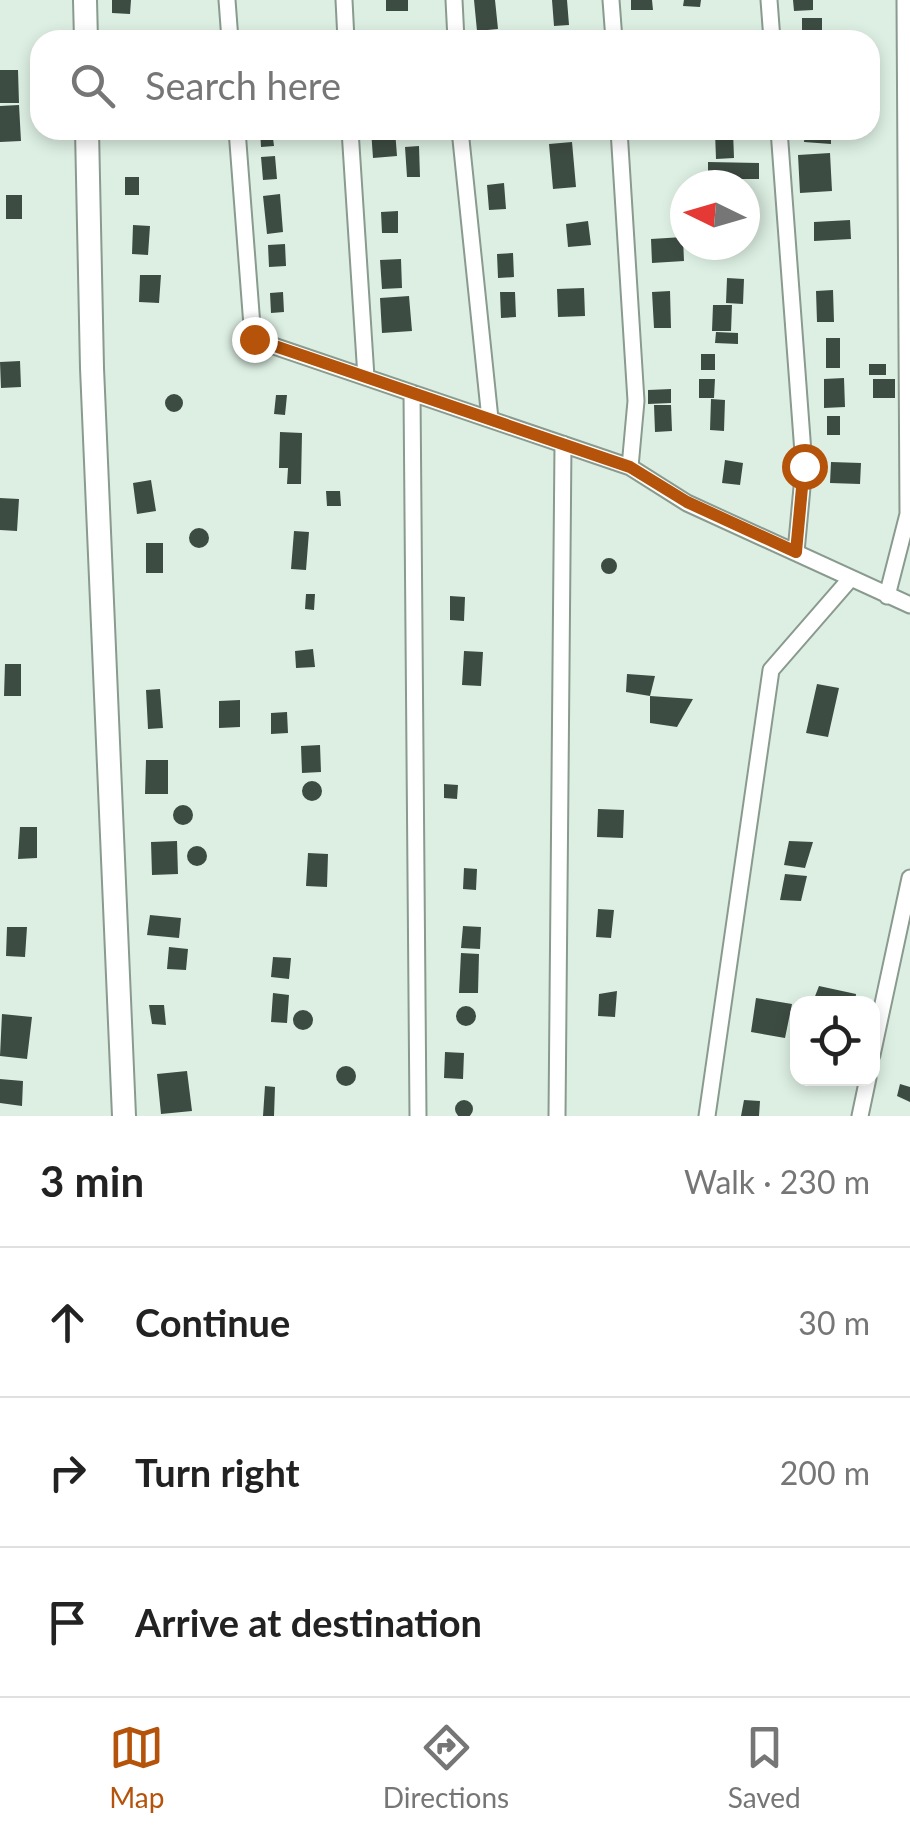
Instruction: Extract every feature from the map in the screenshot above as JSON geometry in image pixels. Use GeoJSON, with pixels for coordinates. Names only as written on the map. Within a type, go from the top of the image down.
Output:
{"type":"FeatureCollection","features":[{"type":"Feature","properties":{"kind":"street"},"geometry":{"type":"LineString","coordinates":[[85,0],[86,30]]}},
{"type":"Feature","properties":{"kind":"street"},"geometry":{"type":"LineString","coordinates":[[227,0],[229,30]]}},
{"type":"Feature","properties":{"kind":"street"},"geometry":{"type":"LineString","coordinates":[[344,0],[346,30]]}},
{"type":"Feature","properties":{"kind":"street"},"geometry":{"type":"LineString","coordinates":[[454,0],[456,30]]}},
{"type":"Feature","properties":{"kind":"street"},"geometry":{"type":"LineString","coordinates":[[611,0],[613,30]]}},
{"type":"Feature","properties":{"kind":"street"},"geometry":{"type":"LineString","coordinates":[[769,0],[771,30]]}},
{"type":"Feature","properties":{"kind":"street"},"geometry":{"type":"LineString","coordinates":[[888,596],[908,514],[909,34],[904,0]]}},
{"type":"Feature","properties":{"kind":"street"},"geometry":{"type":"LineString","coordinates":[[88,140],[92,368],[124,1116]]}},
{"type":"Feature","properties":{"kind":"street"},"geometry":{"type":"LineString","coordinates":[[238,140],[254,339],[630,467],[687,502],[910,605]]}},
{"type":"Feature","properties":{"kind":"street"},"geometry":{"type":"LineString","coordinates":[[351,140],[366,376]]}},
{"type":"Feature","properties":{"kind":"street"},"geometry":{"type":"LineString","coordinates":[[461,140],[490,419]]}},
{"type":"Feature","properties":{"kind":"street"},"geometry":{"type":"LineString","coordinates":[[620,140],[636,402],[630,467]]}},
{"type":"Feature","properties":{"kind":"street"},"geometry":{"type":"LineString","coordinates":[[779,140],[804,466],[796,552]]}},
{"type":"Feature","properties":{"kind":"street"},"geometry":{"type":"LineString","coordinates":[[412,393],[418,1116]]}},
{"type":"Feature","properties":{"kind":"street"},"geometry":{"type":"LineString","coordinates":[[558,1116],[564,444]]}},
{"type":"Feature","properties":{"kind":"street"},"geometry":{"type":"LineString","coordinates":[[707,1116],[771,670],[850,578]]}},
{"type":"Feature","properties":{"kind":"street"},"geometry":{"type":"LineString","coordinates":[[880,1019],[910,878]]}},
{"type":"Feature","properties":{"kind":"street"},"geometry":{"type":"LineString","coordinates":[[860,1116],[866,1086]]}},
{"type":"Feature","properties":{"kind":"building"},"geometry":{"type":"Polygon","coordinates":[[[112,0],[131,0],[130,14],[112,13],[112,0]]]}},
{"type":"Feature","properties":{"kind":"building"},"geometry":{"type":"Polygon","coordinates":[[[386,0],[408,0],[408,11],[386,11],[386,0]]]}},
{"type":"Feature","properties":{"kind":"building"},"geometry":{"type":"Polygon","coordinates":[[[474,0],[495,0],[498,29],[477,30],[474,0]]]}},
{"type":"Feature","properties":{"kind":"building"},"geometry":{"type":"Polygon","coordinates":[[[552,0],[567,0],[569,25],[554,26],[552,0]]]}},
{"type":"Feature","properties":{"kind":"building"},"geometry":{"type":"Polygon","coordinates":[[[631,0],[652,0],[653,10],[631,10],[631,0]]]}},
{"type":"Feature","properties":{"kind":"building"},"geometry":{"type":"Polygon","coordinates":[[[684,0],[701,0],[700,7],[683,6],[684,0]]]}},
{"type":"Feature","properties":{"kind":"building"},"geometry":{"type":"Polygon","coordinates":[[[793,0],[813,0],[813,10],[794,11],[793,0]]]}},
{"type":"Feature","properties":{"kind":"building"},"geometry":{"type":"Polygon","coordinates":[[[802,18],[822,18],[822,30],[802,30],[802,18]]]}},
{"type":"Feature","properties":{"kind":"building"},"geometry":{"type":"Polygon","coordinates":[[[0,70],[18,70],[19,103],[0,103],[0,70]]]}},
{"type":"Feature","properties":{"kind":"building"},"geometry":{"type":"Polygon","coordinates":[[[19,105],[21,141],[0,142],[0,106],[19,105]]]}},
{"type":"Feature","properties":{"kind":"building"},"geometry":{"type":"Polygon","coordinates":[[[261,140],[273,140],[274,146],[261,147],[261,140]]]}},
{"type":"Feature","properties":{"kind":"building"},"geometry":{"type":"Polygon","coordinates":[[[372,140],[396,140],[397,156],[373,158],[372,140]]]}},
{"type":"Feature","properties":{"kind":"building"},"geometry":{"type":"Polygon","coordinates":[[[715,140],[733,140],[734,158],[716,159],[715,140]]]}},
{"type":"Feature","properties":{"kind":"building"},"geometry":{"type":"Polygon","coordinates":[[[831,140],[831,144],[804,142],[831,140]]]}},
{"type":"Feature","properties":{"kind":"building"},"geometry":{"type":"Polygon","coordinates":[[[572,142],[576,187],[553,189],[549,144],[572,142]]]}},
{"type":"Feature","properties":{"kind":"building"},"geometry":{"type":"Polygon","coordinates":[[[419,146],[420,177],[407,177],[405,147],[419,146]]]}},
{"type":"Feature","properties":{"kind":"building"},"geometry":{"type":"Polygon","coordinates":[[[830,153],[832,191],[800,193],[798,155],[830,153]]]}},
{"type":"Feature","properties":{"kind":"building"},"geometry":{"type":"Polygon","coordinates":[[[275,156],[277,179],[263,180],[261,157],[275,156]]]}},
{"type":"Feature","properties":{"kind":"building"},"geometry":{"type":"Polygon","coordinates":[[[708,162],[759,163],[759,170],[708,170],[708,162]]]}},
{"type":"Feature","properties":{"kind":"building"},"geometry":{"type":"Polygon","coordinates":[[[125,177],[139,177],[139,195],[125,195],[125,177]]]}},
{"type":"Feature","properties":{"kind":"building"},"geometry":{"type":"Polygon","coordinates":[[[504,183],[506,209],[489,210],[487,185],[504,183]]]}},
{"type":"Feature","properties":{"kind":"building"},"geometry":{"type":"Polygon","coordinates":[[[280,194],[283,232],[267,234],[263,196],[280,194]]]}},
{"type":"Feature","properties":{"kind":"building"},"geometry":{"type":"Polygon","coordinates":[[[6,195],[22,195],[22,219],[6,219],[6,195]]]}},
{"type":"Feature","properties":{"kind":"building"},"geometry":{"type":"Polygon","coordinates":[[[398,211],[398,233],[382,233],[381,212],[398,211]]]}},
{"type":"Feature","properties":{"kind":"building"},"geometry":{"type":"Polygon","coordinates":[[[850,220],[851,239],[814,241],[814,222],[850,220]]]}},
{"type":"Feature","properties":{"kind":"building"},"geometry":{"type":"Polygon","coordinates":[[[588,221],[591,245],[568,247],[566,224],[588,221]]]}},
{"type":"Feature","properties":{"kind":"building"},"geometry":{"type":"Polygon","coordinates":[[[133,225],[150,226],[148,255],[132,254],[133,225]]]}},
{"type":"Feature","properties":{"kind":"building"},"geometry":{"type":"Polygon","coordinates":[[[670,238],[670,260],[684,261],[652,263],[651,239],[670,238]]]}},
{"type":"Feature","properties":{"kind":"building"},"geometry":{"type":"Polygon","coordinates":[[[285,244],[286,266],[269,267],[268,245],[285,244]]]}},
{"type":"Feature","properties":{"kind":"building"},"geometry":{"type":"Polygon","coordinates":[[[513,253],[514,277],[498,278],[497,254],[513,253]]]}},
{"type":"Feature","properties":{"kind":"building"},"geometry":{"type":"Polygon","coordinates":[[[401,259],[402,288],[382,289],[380,260],[401,259]]]}},
{"type":"Feature","properties":{"kind":"building"},"geometry":{"type":"Polygon","coordinates":[[[140,275],[161,275],[159,303],[139,302],[140,275]]]}},
{"type":"Feature","properties":{"kind":"building"},"geometry":{"type":"Polygon","coordinates":[[[727,278],[744,279],[743,304],[726,303],[727,278]]]}},
{"type":"Feature","properties":{"kind":"building"},"geometry":{"type":"Polygon","coordinates":[[[584,288],[585,316],[558,317],[557,289],[584,288]]]}},
{"type":"Feature","properties":{"kind":"building"},"geometry":{"type":"Polygon","coordinates":[[[833,290],[834,322],[817,322],[816,291],[833,290]]]}},
{"type":"Feature","properties":{"kind":"building"},"geometry":{"type":"Polygon","coordinates":[[[670,291],[671,328],[654,328],[652,292],[670,291]]]}},
{"type":"Feature","properties":{"kind":"building"},"geometry":{"type":"Polygon","coordinates":[[[283,292],[284,312],[271,313],[270,293],[283,292]]]}},
{"type":"Feature","properties":{"kind":"building"},"geometry":{"type":"Polygon","coordinates":[[[500,292],[515,292],[516,317],[501,318],[500,292]]]}},
{"type":"Feature","properties":{"kind":"building"},"geometry":{"type":"Polygon","coordinates":[[[409,296],[412,331],[382,333],[380,298],[409,296]]]}},
{"type":"Feature","properties":{"kind":"building"},"geometry":{"type":"Polygon","coordinates":[[[713,305],[732,305],[731,331],[712,331],[713,305]]]}},
{"type":"Feature","properties":{"kind":"building"},"geometry":{"type":"Polygon","coordinates":[[[716,332],[738,333],[738,344],[715,343],[716,332]]]}},
{"type":"Feature","properties":{"kind":"building"},"geometry":{"type":"Polygon","coordinates":[[[826,338],[840,338],[840,368],[826,368],[826,338]]]}},
{"type":"Feature","properties":{"kind":"building"},"geometry":{"type":"Polygon","coordinates":[[[701,354],[715,354],[715,370],[701,370],[701,354]]]}},
{"type":"Feature","properties":{"kind":"building"},"geometry":{"type":"Polygon","coordinates":[[[20,361],[21,387],[1,388],[0,362],[20,361]]]}},
{"type":"Feature","properties":{"kind":"building"},"geometry":{"type":"Polygon","coordinates":[[[869,364],[886,364],[886,375],[869,375],[869,364]]]}},
{"type":"Feature","properties":{"kind":"building"},"geometry":{"type":"Polygon","coordinates":[[[844,378],[845,407],[824,408],[824,379],[844,378]]]}},
{"type":"Feature","properties":{"kind":"building"},"geometry":{"type":"Polygon","coordinates":[[[699,379],[715,379],[714,398],[699,398],[699,379]]]}},
{"type":"Feature","properties":{"kind":"building"},"geometry":{"type":"Polygon","coordinates":[[[873,379],[895,379],[895,398],[873,398],[873,379]]]}},
{"type":"Feature","properties":{"kind":"building"},"geometry":{"type":"Polygon","coordinates":[[[671,389],[671,403],[648,404],[648,390],[671,389]]]}},
{"type":"Feature","properties":{"kind":"building"},"geometry":{"type":"Polygon","coordinates":[[[174,394],[183,403],[174,412],[165,403],[174,394]]]}},
{"type":"Feature","properties":{"kind":"building"},"geometry":{"type":"Polygon","coordinates":[[[276,395],[287,395],[285,415],[274,414],[276,395]]]}},
{"type":"Feature","properties":{"kind":"building"},"geometry":{"type":"Polygon","coordinates":[[[711,399],[725,400],[724,431],[710,430],[711,399]]]}},
{"type":"Feature","properties":{"kind":"building"},"geometry":{"type":"Polygon","coordinates":[[[654,405],[671,405],[672,431],[655,432],[654,405]]]}},
{"type":"Feature","properties":{"kind":"building"},"geometry":{"type":"Polygon","coordinates":[[[827,416],[840,416],[840,435],[827,435],[827,416]]]}},
{"type":"Feature","properties":{"kind":"building"},"geometry":{"type":"Polygon","coordinates":[[[280,432],[302,433],[301,484],[287,484],[288,468],[279,468],[280,432]]]}},
{"type":"Feature","properties":{"kind":"building"},"geometry":{"type":"Polygon","coordinates":[[[725,460],[743,463],[740,485],[722,483],[725,460]]]}},
{"type":"Feature","properties":{"kind":"building"},"geometry":{"type":"Polygon","coordinates":[[[831,462],[861,463],[860,484],[830,483],[831,462]]]}},
{"type":"Feature","properties":{"kind":"building"},"geometry":{"type":"Polygon","coordinates":[[[151,480],[156,511],[137,514],[133,483],[151,480]]]}},
{"type":"Feature","properties":{"kind":"building"},"geometry":{"type":"Polygon","coordinates":[[[326,491],[340,491],[341,506],[327,506],[326,491]]]}},
{"type":"Feature","properties":{"kind":"building"},"geometry":{"type":"Polygon","coordinates":[[[0,498],[19,499],[17,531],[0,530],[0,498]]]}},
{"type":"Feature","properties":{"kind":"building"},"geometry":{"type":"Polygon","coordinates":[[[195,528],[203,528],[209,538],[203,548],[195,548],[189,542],[189,534],[195,528]]]}},
{"type":"Feature","properties":{"kind":"building"},"geometry":{"type":"Polygon","coordinates":[[[294,531],[309,532],[306,570],[291,569],[294,531]]]}},
{"type":"Feature","properties":{"kind":"building"},"geometry":{"type":"Polygon","coordinates":[[[146,543],[163,543],[163,573],[146,573],[146,543]]]}},
{"type":"Feature","properties":{"kind":"building"},"geometry":{"type":"Polygon","coordinates":[[[609,558],[617,566],[609,574],[601,566],[609,558]]]}},
{"type":"Feature","properties":{"kind":"building"},"geometry":{"type":"Polygon","coordinates":[[[306,594],[315,594],[314,610],[305,609],[306,594]]]}},
{"type":"Feature","properties":{"kind":"building"},"geometry":{"type":"Polygon","coordinates":[[[450,596],[465,597],[464,621],[450,620],[450,596]]]}},
{"type":"Feature","properties":{"kind":"building"},"geometry":{"type":"Polygon","coordinates":[[[313,649],[315,667],[296,668],[295,651],[313,649]]]}},
{"type":"Feature","properties":{"kind":"building"},"geometry":{"type":"Polygon","coordinates":[[[464,651],[483,652],[481,686],[462,685],[464,651]]]}},
{"type":"Feature","properties":{"kind":"building"},"geometry":{"type":"Polygon","coordinates":[[[5,664],[21,664],[21,696],[4,696],[5,664]]]}},
{"type":"Feature","properties":{"kind":"building"},"geometry":{"type":"Polygon","coordinates":[[[627,674],[655,676],[650,696],[626,692],[627,674]]]}},
{"type":"Feature","properties":{"kind":"building"},"geometry":{"type":"Polygon","coordinates":[[[817,684],[839,688],[828,737],[806,733],[817,684]]]}},
{"type":"Feature","properties":{"kind":"building"},"geometry":{"type":"Polygon","coordinates":[[[160,689],[163,728],[148,729],[146,690],[160,689]]]}},
{"type":"Feature","properties":{"kind":"building"},"geometry":{"type":"Polygon","coordinates":[[[650,696],[693,699],[677,727],[650,723],[650,696]]]}},
{"type":"Feature","properties":{"kind":"building"},"geometry":{"type":"Polygon","coordinates":[[[240,700],[240,727],[219,728],[219,701],[240,700]]]}},
{"type":"Feature","properties":{"kind":"building"},"geometry":{"type":"Polygon","coordinates":[[[287,712],[288,733],[271,734],[271,713],[287,712]]]}},
{"type":"Feature","properties":{"kind":"building"},"geometry":{"type":"Polygon","coordinates":[[[320,745],[321,772],[302,773],[301,746],[320,745]]]}},
{"type":"Feature","properties":{"kind":"building"},"geometry":{"type":"Polygon","coordinates":[[[146,760],[168,760],[168,794],[145,794],[146,760]]]}},
{"type":"Feature","properties":{"kind":"building"},"geometry":{"type":"Polygon","coordinates":[[[308,781],[316,781],[322,791],[316,801],[308,801],[302,795],[302,787],[308,781]]]}},
{"type":"Feature","properties":{"kind":"building"},"geometry":{"type":"Polygon","coordinates":[[[444,784],[458,785],[457,799],[444,798],[444,784]]]}},
{"type":"Feature","properties":{"kind":"building"},"geometry":{"type":"Polygon","coordinates":[[[179,805],[187,805],[193,815],[187,825],[179,825],[173,819],[173,811],[179,805]]]}},
{"type":"Feature","properties":{"kind":"building"},"geometry":{"type":"Polygon","coordinates":[[[598,809],[624,810],[623,838],[597,837],[598,809]]]}},
{"type":"Feature","properties":{"kind":"building"},"geometry":{"type":"Polygon","coordinates":[[[20,827],[37,827],[37,858],[18,859],[20,827]]]}},
{"type":"Feature","properties":{"kind":"building"},"geometry":{"type":"Polygon","coordinates":[[[177,841],[178,874],[152,875],[151,842],[177,841]]]}},
{"type":"Feature","properties":{"kind":"building"},"geometry":{"type":"Polygon","coordinates":[[[789,841],[813,842],[805,868],[784,865],[789,841]]]}},
{"type":"Feature","properties":{"kind":"building"},"geometry":{"type":"Polygon","coordinates":[[[193,846],[201,846],[207,856],[201,866],[193,866],[187,860],[187,852],[193,846]]]}},
{"type":"Feature","properties":{"kind":"building"},"geometry":{"type":"Polygon","coordinates":[[[308,853],[328,854],[327,887],[306,886],[308,853]]]}},
{"type":"Feature","properties":{"kind":"building"},"geometry":{"type":"Polygon","coordinates":[[[464,868],[477,869],[476,890],[463,889],[464,868]]]}},
{"type":"Feature","properties":{"kind":"building"},"geometry":{"type":"Polygon","coordinates":[[[785,874],[807,876],[801,901],[780,900],[785,874]]]}},
{"type":"Feature","properties":{"kind":"building"},"geometry":{"type":"Polygon","coordinates":[[[598,909],[614,910],[611,938],[596,937],[598,909]]]}},
{"type":"Feature","properties":{"kind":"building"},"geometry":{"type":"Polygon","coordinates":[[[150,915],[181,918],[179,938],[147,935],[150,915]]]}},
{"type":"Feature","properties":{"kind":"building"},"geometry":{"type":"Polygon","coordinates":[[[463,926],[481,927],[480,949],[461,948],[463,926]]]}},
{"type":"Feature","properties":{"kind":"building"},"geometry":{"type":"Polygon","coordinates":[[[7,927],[27,927],[25,957],[6,956],[7,927]]]}},
{"type":"Feature","properties":{"kind":"building"},"geometry":{"type":"Polygon","coordinates":[[[169,947],[188,949],[186,970],[167,969],[169,947]]]}},
{"type":"Feature","properties":{"kind":"building"},"geometry":{"type":"Polygon","coordinates":[[[461,953],[479,954],[478,993],[459,993],[461,953]]]}},
{"type":"Feature","properties":{"kind":"building"},"geometry":{"type":"Polygon","coordinates":[[[273,957],[291,958],[289,979],[271,977],[273,957]]]}},
{"type":"Feature","properties":{"kind":"building"},"geometry":{"type":"Polygon","coordinates":[[[819,986],[856,994],[856,996],[815,996],[819,986]]]}},
{"type":"Feature","properties":{"kind":"building"},"geometry":{"type":"Polygon","coordinates":[[[617,991],[615,1017],[598,1016],[599,994],[617,991]]]}},
{"type":"Feature","properties":{"kind":"building"},"geometry":{"type":"Polygon","coordinates":[[[273,993],[289,995],[287,1023],[271,1022],[273,993]]]}},
{"type":"Feature","properties":{"kind":"building"},"geometry":{"type":"Polygon","coordinates":[[[756,998],[790,1004],[785,1038],[751,1032],[756,998]]]}},
{"type":"Feature","properties":{"kind":"building"},"geometry":{"type":"Polygon","coordinates":[[[149,1005],[164,1005],[166,1025],[152,1024],[149,1005]]]}},
{"type":"Feature","properties":{"kind":"building"},"geometry":{"type":"Polygon","coordinates":[[[462,1006],[470,1006],[476,1016],[470,1026],[462,1026],[456,1020],[456,1012],[462,1006]]]}},
{"type":"Feature","properties":{"kind":"building"},"geometry":{"type":"Polygon","coordinates":[[[299,1010],[307,1010],[313,1020],[307,1030],[299,1030],[293,1024],[293,1016],[299,1010]]]}},
{"type":"Feature","properties":{"kind":"building"},"geometry":{"type":"Polygon","coordinates":[[[2,1014],[32,1017],[27,1059],[0,1056],[2,1014]]]}},
{"type":"Feature","properties":{"kind":"building"},"geometry":{"type":"Polygon","coordinates":[[[445,1052],[464,1053],[463,1079],[444,1078],[445,1052]]]}},
{"type":"Feature","properties":{"kind":"building"},"geometry":{"type":"Polygon","coordinates":[[[342,1066],[350,1066],[356,1076],[350,1086],[342,1086],[336,1080],[336,1072],[342,1066]]]}},
{"type":"Feature","properties":{"kind":"building"},"geometry":{"type":"Polygon","coordinates":[[[187,1071],[192,1111],[161,1114],[157,1074],[187,1071]]]}},
{"type":"Feature","properties":{"kind":"building"},"geometry":{"type":"Polygon","coordinates":[[[0,1079],[23,1081],[22,1106],[0,1103],[0,1079]]]}},
{"type":"Feature","properties":{"kind":"building"},"geometry":{"type":"Polygon","coordinates":[[[900,1084],[910,1087],[910,1102],[897,1096],[900,1084]]]}},
{"type":"Feature","properties":{"kind":"building"},"geometry":{"type":"Polygon","coordinates":[[[265,1086],[275,1087],[274,1116],[263,1116],[265,1086]]]}},
{"type":"Feature","properties":{"kind":"building"},"geometry":{"type":"Polygon","coordinates":[[[744,1100],[760,1101],[759,1116],[741,1116],[744,1100]]]}},
{"type":"Feature","properties":{"kind":"building"},"geometry":{"type":"Polygon","coordinates":[[[457,1102],[471,1102],[471,1116],[457,1116],[457,1102]]]}},
{"type":"Feature","properties":{"kind":"route"},"geometry":{"type":"LineString","coordinates":[[254,339],[630,467],[687,502],[796,552],[804,466]]}}]}
